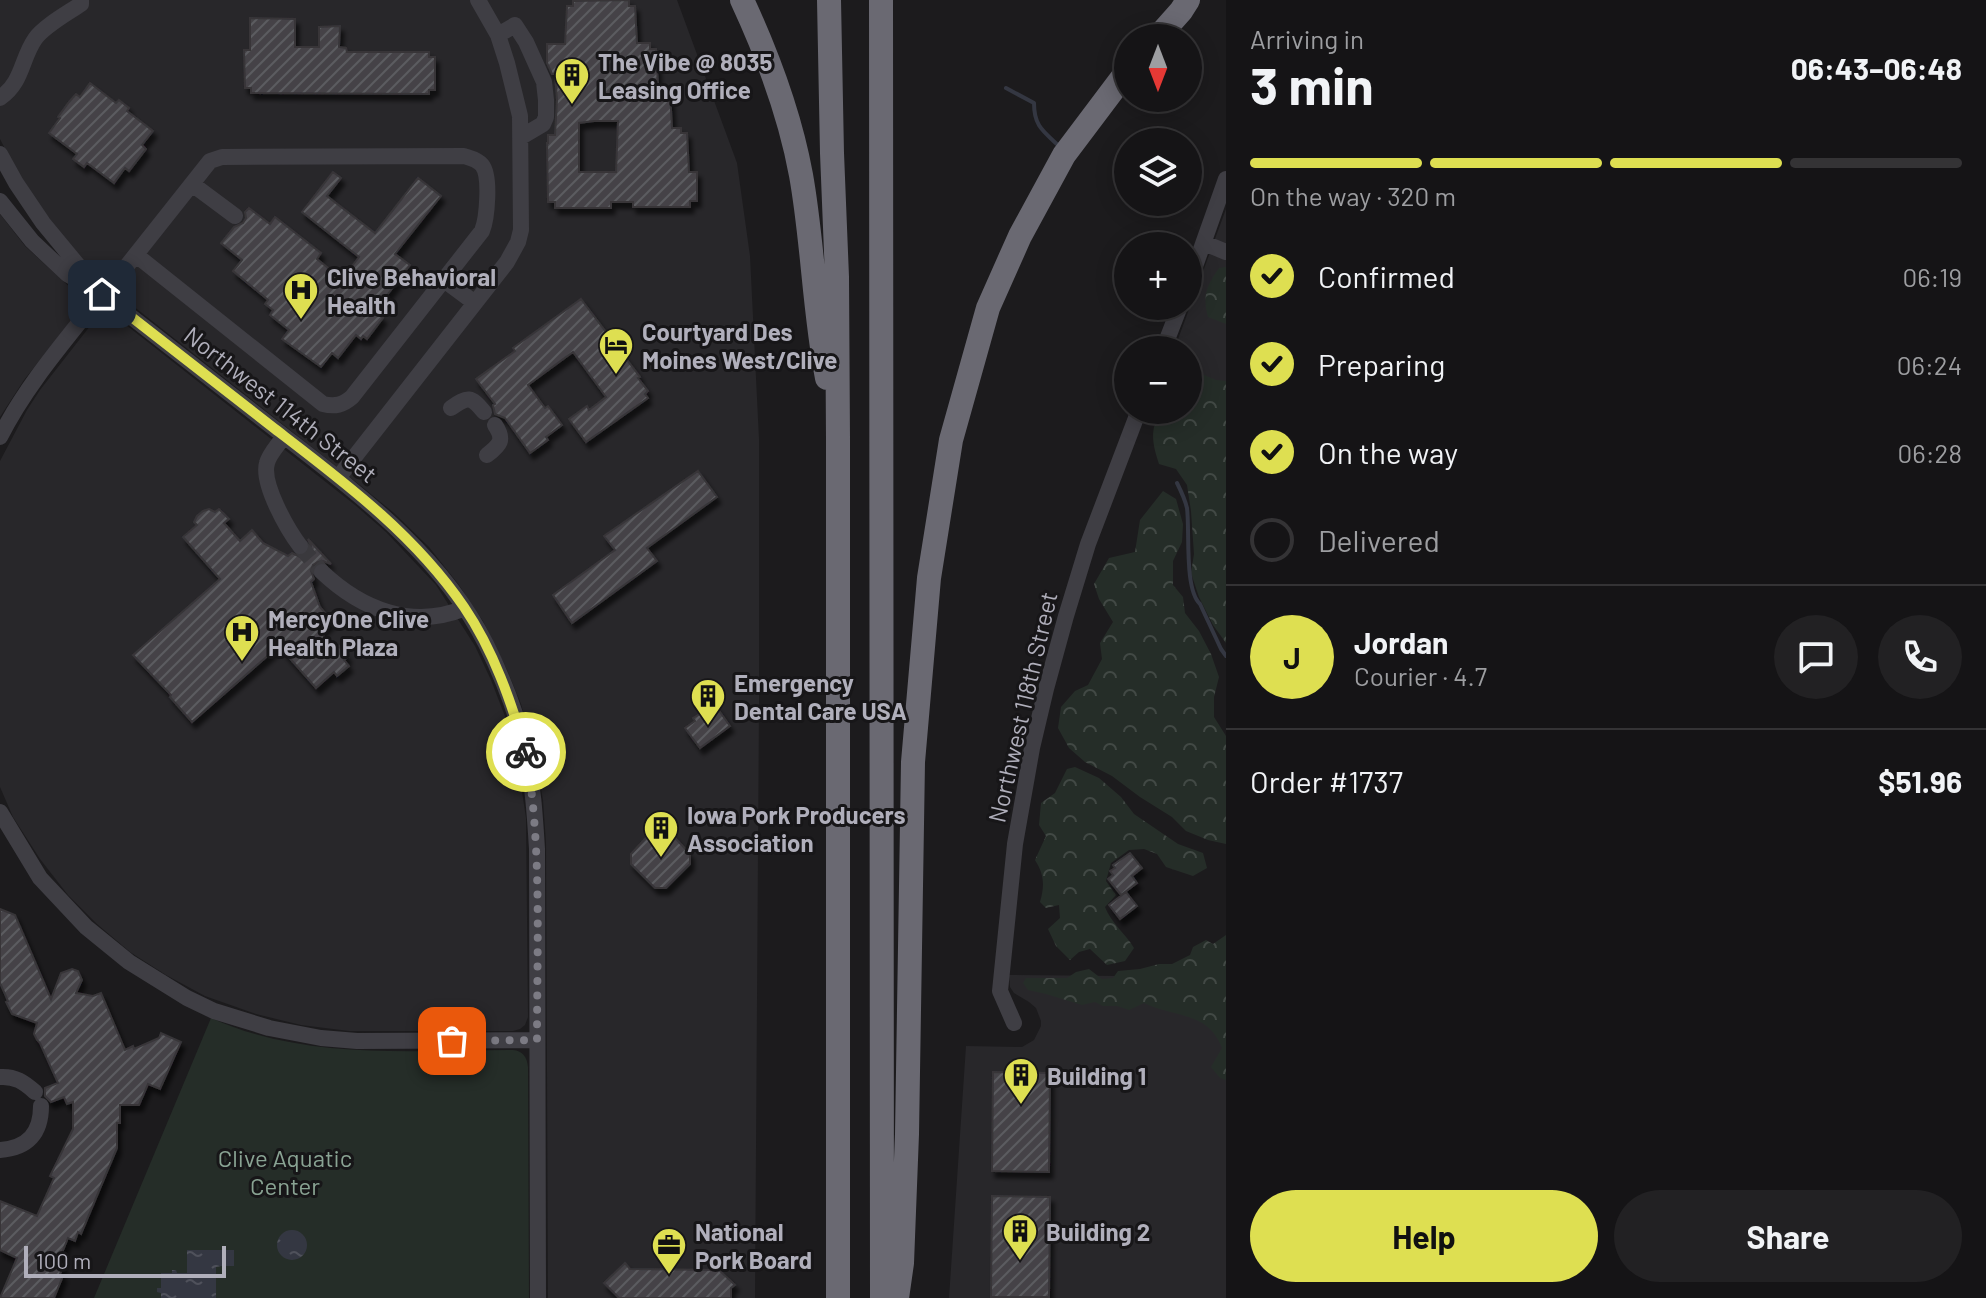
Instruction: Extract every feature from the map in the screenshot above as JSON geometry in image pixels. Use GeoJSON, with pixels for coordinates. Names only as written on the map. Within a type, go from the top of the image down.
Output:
{"type":"FeatureCollection","features":[{"type":"Feature","properties":{"kind":"highway"},"geometry":{"type":"LineString","coordinates":[[742,0],[783,103],[801,174],[818,332],[838,440]]}},
{"type":"Feature","properties":{"kind":"highway"},"geometry":{"type":"LineString","coordinates":[[829,0],[837,277],[838,1298]]}},
{"type":"Feature","properties":{"kind":"highway"},"geometry":{"type":"LineString","coordinates":[[837,277],[846,155],[845,0]]}},
{"type":"Feature","properties":{"kind":"highway"},"geometry":{"type":"LineString","coordinates":[[881,0],[882,1298]]}},
{"type":"Feature","properties":{"kind":"highway"},"geometry":{"type":"LineString","coordinates":[[1169,24],[1188,0]]}},
{"type":"Feature","properties":{"kind":"highway"},"geometry":{"type":"LineString","coordinates":[[897,1298],[902,1263],[907,1134],[913,762],[929,578],[951,440],[988,308],[1020,236],[1064,155],[1114,89]]}},
{"type":"Feature","properties":{"kind":"street"},"geometry":{"type":"LineString","coordinates":[[0,98],[20,76],[36,37],[81,4],[81,0]]}},
{"type":"Feature","properties":{"kind":"street"},"geometry":{"type":"LineString","coordinates":[[338,478],[507,262],[518,242],[521,230],[520,116],[498,35],[478,0]]}},
{"type":"Feature","properties":{"kind":"street"},"geometry":{"type":"LineString","coordinates":[[498,35],[515,25],[544,82],[546,117],[543,124],[521,137]]}},
{"type":"Feature","properties":{"kind":"street","name":"Northwest 114th Street"},"geometry":{"type":"LineString","coordinates":[[0,154],[43,223],[102,295]]}},
{"type":"Feature","properties":{"kind":"street"},"geometry":{"type":"LineString","coordinates":[[0,437],[32,386],[210,161],[222,157],[464,156],[474,159],[484,168],[486,175],[485,224],[482,231],[352,397],[339,406],[323,404],[136,255]]}},
{"type":"Feature","properties":{"kind":"street"},"geometry":{"type":"LineString","coordinates":[[1202,248],[1226,179]]}},
{"type":"Feature","properties":{"kind":"street"},"geometry":{"type":"LineString","coordinates":[[192,184],[235,216]]}},
{"type":"Feature","properties":{"kind":"street","name":"Northwest 114th Street"},"geometry":{"type":"LineString","coordinates":[[0,201],[32,241],[67,274],[102,295],[378,511],[428,561],[465,608],[485,642],[520,732],[528,764],[537,849],[538,1298]]}},
{"type":"Feature","properties":{"kind":"street"},"geometry":{"type":"LineString","coordinates":[[1204,243],[1226,252]]}},
{"type":"Feature","properties":{"kind":"street"},"geometry":{"type":"LineString","coordinates":[[444,280],[475,303]]}},
{"type":"Feature","properties":{"kind":"street"},"geometry":{"type":"LineString","coordinates":[[451,408],[471,399],[489,418],[501,434],[498,446],[487,455]]}},
{"type":"Feature","properties":{"kind":"street","name":"Northwest 118th Street"},"geometry":{"type":"LineString","coordinates":[[1014,1023],[1000,991],[1015,844],[1032,748],[1070,601],[1133,424]]}},
{"type":"Feature","properties":{"kind":"street"},"geometry":{"type":"LineString","coordinates":[[284,436],[270,456],[266,471],[275,505],[300,546]]}},
{"type":"Feature","properties":{"kind":"street"},"geometry":{"type":"LineString","coordinates":[[322,572],[347,593],[383,611],[437,617],[465,608]]}},
{"type":"Feature","properties":{"kind":"street"},"geometry":{"type":"LineString","coordinates":[[0,812],[40,878],[86,927],[129,962],[214,1011],[269,1028],[321,1038],[357,1041],[537,1040]]}},
{"type":"Feature","properties":{"kind":"street"},"geometry":{"type":"LineString","coordinates":[[0,1077],[17,1079],[38,1099],[41,1119],[33,1136],[25,1143],[0,1150]]}},
{"type":"Feature","properties":{"kind":"shaded area"},"geometry":{"type":"Polygon","coordinates":[[[0,0],[677,0],[737,163],[750,256],[759,439],[755,1298],[548,1298],[546,843],[543,800],[535,756],[521,704],[508,672],[483,621],[429,547],[361,486],[109,287],[74,252],[25,188],[0,139],[0,0]]]}},
{"type":"Feature","properties":{"kind":"shaded area"},"geometry":{"type":"Polygon","coordinates":[[[1226,209],[1226,629],[1194,493],[1163,424],[1202,424],[1202,336],[1179,336],[1185,320],[1202,320],[1202,274],[1226,209]]]}},
{"type":"Feature","properties":{"kind":"shaded area"},"geometry":{"type":"Polygon","coordinates":[[[0,214],[25,246],[74,291],[79,305],[77,313],[24,380],[0,417],[0,214]]]}},
{"type":"Feature","properties":{"kind":"shaded area","name":"MercyOne Clive Health Plaza"},"geometry":{"type":"Polygon","coordinates":[[[107,313],[116,317],[386,532],[436,585],[475,646],[506,719],[526,818],[528,1017],[520,1029],[349,1031],[301,1025],[256,1014],[205,996],[130,952],[97,924],[68,895],[13,817],[0,787],[0,461],[40,390],[94,321],[107,313]]]}},
{"type":"Feature","properties":{"kind":"shaded area"},"geometry":{"type":"Polygon","coordinates":[[[1009,975],[1226,977],[1226,1298],[949,1298],[966,1046],[1022,1047],[1034,1040],[1041,1026],[1036,1008],[1010,987],[1009,975]]]}},
{"type":"Feature","properties":{"kind":"green space"},"geometry":{"type":"Polygon","coordinates":[[[1226,267],[1226,324],[1208,317],[1206,303],[1211,280],[1219,268],[1226,267]]]}},
{"type":"Feature","properties":{"kind":"green space"},"geometry":{"type":"Polygon","coordinates":[[[1202,374],[1226,381],[1226,643],[1199,597],[1191,573],[1194,554],[1187,485],[1176,469],[1159,464],[1154,443],[1155,425],[1202,424],[1202,374]]]}},
{"type":"Feature","properties":{"kind":"green space"},"geometry":{"type":"Polygon","coordinates":[[[1163,491],[1176,499],[1183,524],[1182,542],[1173,561],[1173,585],[1183,597],[1185,613],[1199,631],[1219,677],[1214,697],[1214,717],[1226,736],[1226,844],[1186,831],[1172,817],[1112,776],[1085,762],[1069,748],[1058,728],[1061,707],[1075,691],[1088,685],[1102,659],[1100,643],[1113,622],[1094,584],[1109,558],[1135,552],[1140,520],[1163,491]]]}},
{"type":"Feature","properties":{"kind":"green space"},"geometry":{"type":"Polygon","coordinates":[[[1075,767],[1099,778],[1121,797],[1134,814],[1178,844],[1203,853],[1207,868],[1193,876],[1166,867],[1157,854],[1144,849],[1129,850],[1111,863],[1106,881],[1116,895],[1105,907],[1134,948],[1125,961],[1107,965],[1090,949],[1079,952],[1070,960],[1056,946],[1048,929],[1060,918],[1059,905],[1046,908],[1040,902],[1043,880],[1035,860],[1046,836],[1039,825],[1041,803],[1055,793],[1067,769],[1075,767]]]}},
{"type":"Feature","properties":{"kind":"green space"},"geometry":{"type":"Polygon","coordinates":[[[1226,935],[1226,1080],[1220,1078],[1211,1067],[1222,1048],[1216,1036],[1199,1021],[1144,1003],[1129,1010],[1095,1002],[1082,1005],[1028,990],[1023,983],[1026,978],[1067,978],[1089,969],[1102,979],[1113,978],[1118,971],[1172,964],[1190,955],[1193,947],[1206,940],[1213,944],[1226,935]]]}},
{"type":"Feature","properties":{"kind":"green space","name":"Clive Aquatic Center"},"geometry":{"type":"Polygon","coordinates":[[[211,1018],[247,1032],[322,1047],[398,1051],[513,1050],[522,1053],[528,1067],[529,1298],[94,1298],[211,1018]]]}},
{"type":"Feature","properties":{"kind":"water"},"geometry":{"type":"Polygon","coordinates":[[[292,1230],[303,1234],[307,1245],[303,1256],[292,1260],[281,1256],[277,1245],[281,1234],[292,1230]]]}},
{"type":"Feature","properties":{"kind":"water"},"geometry":{"type":"Polygon","coordinates":[[[187,1250],[234,1250],[234,1266],[226,1266],[226,1269],[216,1267],[216,1298],[161,1298],[161,1293],[157,1292],[157,1288],[161,1288],[161,1273],[176,1270],[177,1273],[187,1273],[187,1250]]]}},
{"type":"Feature","properties":{"kind":"building"},"geometry":{"type":"Polygon","coordinates":[[[629,0],[629,6],[635,6],[637,43],[650,43],[650,49],[656,49],[658,85],[664,85],[664,91],[670,91],[672,128],[681,128],[681,133],[687,133],[689,172],[697,172],[697,201],[690,201],[690,207],[633,207],[633,202],[611,202],[611,208],[555,208],[555,202],[548,202],[547,143],[548,135],[555,135],[557,100],[555,74],[552,74],[547,63],[547,44],[565,44],[567,6],[573,6],[573,1],[629,0]],[[618,121],[579,123],[579,172],[616,172],[618,121]]]}},
{"type":"Feature","properties":{"kind":"building"},"geometry":{"type":"Polygon","coordinates":[[[250,18],[295,19],[295,47],[319,47],[319,27],[340,26],[339,47],[346,48],[347,52],[429,52],[429,57],[435,57],[435,90],[429,90],[429,94],[251,93],[251,88],[245,88],[244,50],[250,50],[250,18]]]}},
{"type":"Feature","properties":{"kind":"building"},"geometry":{"type":"Polygon","coordinates":[[[90,83],[116,103],[119,100],[129,108],[127,111],[153,131],[142,145],[146,149],[129,171],[125,168],[114,183],[87,163],[84,167],[73,159],[77,154],[49,133],[69,102],[76,94],[80,97],[90,83]]]}},
{"type":"Feature","properties":{"kind":"building"},"geometry":{"type":"Polygon","coordinates":[[[333,172],[341,178],[327,196],[375,233],[418,178],[441,196],[395,254],[410,265],[375,311],[383,318],[367,339],[356,335],[338,358],[332,353],[321,367],[282,339],[289,330],[270,315],[273,310],[265,304],[268,300],[233,271],[242,260],[221,243],[234,227],[243,223],[249,208],[270,224],[275,217],[321,253],[317,259],[342,279],[359,257],[302,212],[333,172]]]}},
{"type":"Feature","properties":{"kind":"building","name":"Courtyard Des Moines West/Clive"},"geometry":{"type":"Polygon","coordinates":[[[581,299],[640,377],[648,391],[645,394],[648,398],[586,442],[569,419],[587,406],[589,410],[606,397],[573,352],[528,385],[562,425],[530,453],[505,418],[495,414],[495,404],[476,379],[581,299]]]}},
{"type":"Feature","properties":{"kind":"building"},"geometry":{"type":"Polygon","coordinates":[[[698,471],[717,497],[647,548],[657,561],[572,623],[553,595],[615,550],[604,536],[698,471]]]}},
{"type":"Feature","properties":{"kind":"building"},"geometry":{"type":"Polygon","coordinates":[[[209,509],[215,512],[219,509],[229,519],[224,523],[240,541],[252,530],[263,543],[288,556],[292,553],[300,557],[307,554],[311,546],[308,539],[331,564],[323,561],[313,565],[311,571],[314,579],[311,582],[320,607],[332,621],[320,632],[335,649],[339,646],[348,657],[344,660],[349,666],[337,676],[334,672],[316,688],[279,646],[192,722],[133,655],[220,579],[183,537],[197,525],[194,522],[197,516],[209,509]]]}},
{"type":"Feature","properties":{"kind":"building","name":"Emergency Dental Care USA"},"geometry":{"type":"Polygon","coordinates":[[[715,705],[730,726],[700,748],[685,728],[695,721],[693,718],[715,705]]]}},
{"type":"Feature","properties":{"kind":"building","name":"Iowa Pork Producers Association"},"geometry":{"type":"Polygon","coordinates":[[[655,828],[666,828],[690,854],[690,864],[666,888],[655,888],[631,864],[631,854],[655,828]]]}},
{"type":"Feature","properties":{"kind":"building"},"geometry":{"type":"Polygon","coordinates":[[[1130,853],[1142,868],[1132,876],[1137,883],[1121,895],[1108,879],[1113,875],[1110,871],[1115,868],[1113,865],[1130,853]]]}},
{"type":"Feature","properties":{"kind":"building"},"geometry":{"type":"Polygon","coordinates":[[[1126,892],[1137,906],[1120,919],[1109,905],[1126,892]]]}},
{"type":"Feature","properties":{"kind":"building"},"geometry":{"type":"Polygon","coordinates":[[[0,909],[15,915],[51,999],[61,973],[72,969],[78,971],[82,980],[76,993],[93,996],[101,993],[125,1050],[159,1038],[161,1033],[181,1042],[160,1089],[148,1084],[139,1105],[120,1105],[117,1148],[81,1234],[78,1232],[75,1241],[68,1238],[58,1263],[64,1265],[60,1274],[63,1276],[54,1298],[0,1298],[17,1258],[0,1250],[0,1201],[37,1216],[54,1178],[50,1176],[73,1129],[73,1102],[67,1104],[64,1097],[51,1102],[45,1096],[45,1088],[58,1083],[34,1034],[37,1023],[12,1014],[6,1002],[0,983],[0,909]]]}},
{"type":"Feature","properties":{"kind":"building","name":"Building 1"},"geometry":{"type":"Polygon","coordinates":[[[993,1072],[1050,1073],[1049,1172],[992,1171],[993,1072]]]}},
{"type":"Feature","properties":{"kind":"building","name":"Building 2"},"geometry":{"type":"Polygon","coordinates":[[[992,1196],[1050,1197],[1049,1297],[991,1297],[992,1196]]]}},
{"type":"Feature","properties":{"kind":"building","name":"National Pork Board"},"geometry":{"type":"Polygon","coordinates":[[[625,1263],[630,1269],[719,1270],[735,1285],[731,1288],[731,1298],[619,1298],[604,1283],[625,1263]]]}},
{"type":"Feature","properties":{"kind":"waterway"},"geometry":{"type":"LineString","coordinates":[[1006,88],[1034,103],[1038,123],[1059,146]]}},
{"type":"Feature","properties":{"kind":"waterway"},"geometry":{"type":"LineString","coordinates":[[1177,483],[1187,508],[1189,559],[1195,597],[1226,656]]}},
{"type":"Feature","properties":{"kind":"tunnel"},"geometry":{"type":"LineString","coordinates":[[300,546],[322,572]]}},
{"type":"Feature","properties":{"kind":"way so far"},"geometry":{"type":"LineString","coordinates":[[452,1041],[537,1040],[537,849],[526,752]]}},
{"type":"Feature","properties":{"kind":"place","name":"The Vibe @ 8035 Leasing Office"},"geometry":{"type":"Point","coordinates":[572,106]}},
{"type":"Feature","properties":{"kind":"place","name":"Clive Behavioral Health"},"geometry":{"type":"Point","coordinates":[301,321]}},
{"type":"Feature","properties":{"kind":"place","name":"Courtyard Des Moines West/Clive"},"geometry":{"type":"Point","coordinates":[616,376]}},
{"type":"Feature","properties":{"kind":"place","name":"MercyOne Clive Health Plaza"},"geometry":{"type":"Point","coordinates":[242,663]}},
{"type":"Feature","properties":{"kind":"place","name":"Emergency Dental Care USA"},"geometry":{"type":"Point","coordinates":[708,727]}},
{"type":"Feature","properties":{"kind":"place","name":"Iowa Pork Producers Association"},"geometry":{"type":"Point","coordinates":[661,859]}},
{"type":"Feature","properties":{"kind":"place","name":"Building 1"},"geometry":{"type":"Point","coordinates":[1021,1106]}},
{"type":"Feature","properties":{"kind":"place","name":"Building 2"},"geometry":{"type":"Point","coordinates":[1020,1262]}},
{"type":"Feature","properties":{"kind":"place","name":"National Pork Board"},"geometry":{"type":"Point","coordinates":[669,1276]}},
{"type":"Feature","properties":{"kind":"route"},"geometry":{"type":"LineString","coordinates":[[102,294],[378,511],[428,561],[465,608],[485,642],[506,690],[526,752]]}}]}
